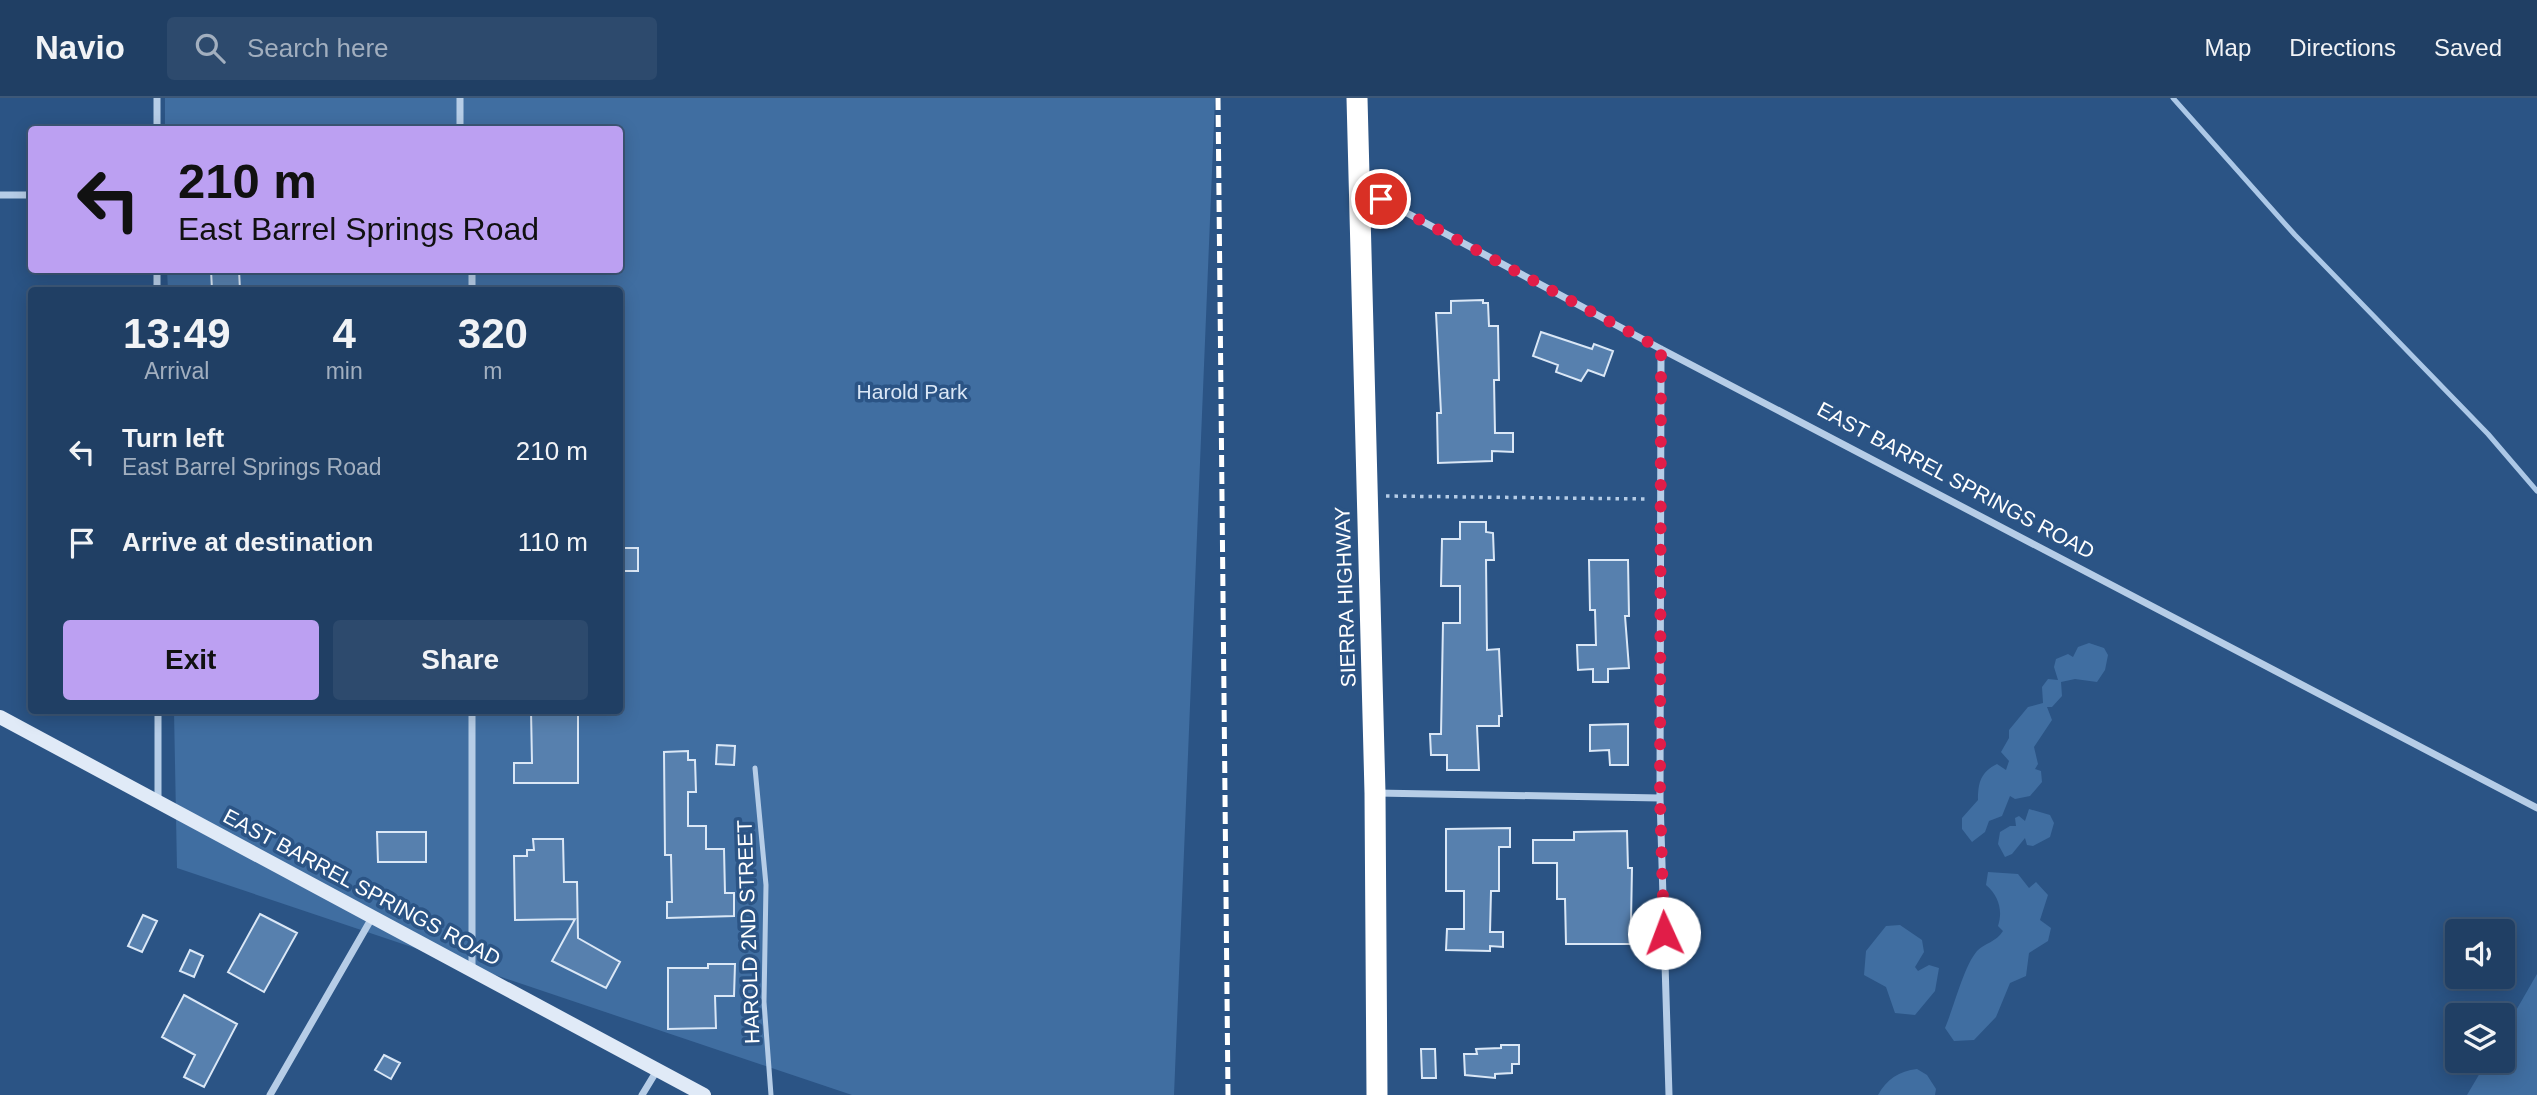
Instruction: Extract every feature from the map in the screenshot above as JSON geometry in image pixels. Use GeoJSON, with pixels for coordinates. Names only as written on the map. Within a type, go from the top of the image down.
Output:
{"type":"FeatureCollection","features":[{"type":"Feature","properties":{"kind":"highway","name":"SIERRA HIGHWAY"},"geometry":{"type":"LineString","coordinates":[[1357,98],[1357,187],[1375,793],[1377,1095]]}},
{"type":"Feature","properties":{"kind":"street"},"geometry":{"type":"LineString","coordinates":[[157,126],[158,98]]}},
{"type":"Feature","properties":{"kind":"street"},"geometry":{"type":"LineString","coordinates":[[460,98],[460,126]]}},
{"type":"Feature","properties":{"kind":"street","name":"EAST BARREL SPRINGS ROAD"},"geometry":{"type":"LineString","coordinates":[[1357,187],[2537,808]]}},
{"type":"Feature","properties":{"kind":"street"},"geometry":{"type":"LineString","coordinates":[[0,195],[28,195]]}},
{"type":"Feature","properties":{"kind":"street"},"geometry":{"type":"LineString","coordinates":[[1661,349],[1660,798],[1669,1095]]}},
{"type":"Feature","properties":{"kind":"street"},"geometry":{"type":"LineString","coordinates":[[158,714],[158,800]]}},
{"type":"Feature","properties":{"kind":"street"},"geometry":{"type":"LineString","coordinates":[[472,714],[472,970]]}},
{"type":"Feature","properties":{"kind":"street","name":"EAST BARREL SPRINGS ROAD"},"geometry":{"type":"LineString","coordinates":[[0,717],[373,915],[656,1072],[704,1095]]}},
{"type":"Feature","properties":{"kind":"street"},"geometry":{"type":"LineString","coordinates":[[1375,793],[1660,798]]}},
{"type":"Feature","properties":{"kind":"street"},"geometry":{"type":"LineString","coordinates":[[270,1095],[373,915]]}},
{"type":"Feature","properties":{"kind":"street"},"geometry":{"type":"LineString","coordinates":[[642,1095],[656,1072]]}},
{"type":"Feature","properties":{"kind":"lane","name":"HAROLD 2ND STREET"},"geometry":{"type":"LineString","coordinates":[[754,768],[766,886],[764,1002],[771,1095]]}},
{"type":"Feature","properties":{"kind":"path"},"geometry":{"type":"LineString","coordinates":[[1366,496],[1660,499]]}},
{"type":"Feature","properties":{"kind":"green space","name":"Harold Park"},"geometry":{"type":"Polygon","coordinates":[[[165,98],[1215,98],[1174,1095],[852,1095],[177,868],[174,714],[623,714],[623,287],[168,287],[167,273],[623,273],[623,126],[165,126],[165,98]]]}},
{"type":"Feature","properties":{"kind":"green space"},"geometry":{"type":"Polygon","coordinates":[[[2089,643],[2104,648],[2108,655],[2105,670],[2097,682],[2075,679],[2061,682],[2062,696],[2052,707],[2047,707],[2052,720],[2034,747],[2038,764],[2035,769],[2041,771],[2042,782],[2030,796],[2015,799],[2010,796],[2002,816],[1989,821],[1985,832],[1972,842],[1962,829],[1962,818],[1978,800],[1980,783],[1987,770],[1997,764],[2006,770],[2009,761],[2001,752],[2009,738],[2009,730],[2028,707],[2043,703],[2042,687],[2048,679],[2058,680],[2054,667],[2056,659],[2068,654],[2073,657],[2078,647],[2089,643]]]}},
{"type":"Feature","properties":{"kind":"green space"},"geometry":{"type":"Polygon","coordinates":[[[2029,809],[2050,815],[2054,823],[2050,837],[2033,846],[2027,845],[2025,838],[2012,854],[2005,857],[1998,844],[2000,832],[2010,826],[2016,826],[2015,818],[2019,816],[2025,821],[2029,809]]]}},
{"type":"Feature","properties":{"kind":"green space"},"geometry":{"type":"Polygon","coordinates":[[[1988,872],[2018,874],[2029,888],[2036,882],[2048,895],[2040,920],[2051,928],[2048,941],[2029,953],[2026,976],[2010,983],[1996,1017],[1974,1040],[1954,1041],[1945,1028],[1968,966],[1977,951],[2003,931],[1998,926],[1999,904],[1986,885],[1988,872]]]}},
{"type":"Feature","properties":{"kind":"green space"},"geometry":{"type":"Polygon","coordinates":[[[1900,925],[1922,940],[1924,952],[1915,967],[1918,971],[1929,965],[1939,968],[1935,991],[1915,1015],[1895,1013],[1886,987],[1864,975],[1866,951],[1886,926],[1900,925]]]}},
{"type":"Feature","properties":{"kind":"green space"},"geometry":{"type":"Polygon","coordinates":[[[2537,974],[2537,1095],[2467,1095],[2480,1073],[2515,1073],[2515,1012],[2537,974]]]}},
{"type":"Feature","properties":{"kind":"green space"},"geometry":{"type":"Polygon","coordinates":[[[1917,1069],[1927,1075],[1936,1089],[1935,1095],[1878,1095],[1894,1077],[1917,1069]]]}},
{"type":"Feature","properties":{"kind":"building"},"geometry":{"type":"Polygon","coordinates":[[[211,273],[239,273],[240,287],[212,287],[211,273]]]}},
{"type":"Feature","properties":{"kind":"building"},"geometry":{"type":"Polygon","coordinates":[[[1483,300],[1483,303],[1488,303],[1489,326],[1498,326],[1499,380],[1494,380],[1495,433],[1513,433],[1513,452],[1492,451],[1492,461],[1438,463],[1437,413],[1441,413],[1436,313],[1451,313],[1451,301],[1483,300]]]}},
{"type":"Feature","properties":{"kind":"building"},"geometry":{"type":"Polygon","coordinates":[[[1541,332],[1592,349],[1594,344],[1613,351],[1604,376],[1588,370],[1581,381],[1556,372],[1558,365],[1533,356],[1541,332]]]}},
{"type":"Feature","properties":{"kind":"building"},"geometry":{"type":"Polygon","coordinates":[[[1460,522],[1486,522],[1486,532],[1493,533],[1494,560],[1486,560],[1487,650],[1499,649],[1502,716],[1499,716],[1499,726],[1477,726],[1479,770],[1447,770],[1447,755],[1431,755],[1430,734],[1441,734],[1443,623],[1460,623],[1460,586],[1441,586],[1442,539],[1460,539],[1460,522]]]}},
{"type":"Feature","properties":{"kind":"building"},"geometry":{"type":"Polygon","coordinates":[[[624,548],[638,548],[638,571],[624,571],[624,548]]]}},
{"type":"Feature","properties":{"kind":"building"},"geometry":{"type":"Polygon","coordinates":[[[1589,560],[1628,560],[1629,616],[1625,616],[1629,668],[1608,669],[1608,682],[1593,682],[1593,669],[1578,670],[1577,645],[1596,645],[1595,610],[1590,610],[1589,560]]]}},
{"type":"Feature","properties":{"kind":"building"},"geometry":{"type":"Polygon","coordinates":[[[531,714],[578,714],[578,783],[514,783],[514,763],[532,763],[531,714]]]}},
{"type":"Feature","properties":{"kind":"building"},"geometry":{"type":"Polygon","coordinates":[[[1628,724],[1628,765],[1610,765],[1609,750],[1590,751],[1590,725],[1628,724]]]}},
{"type":"Feature","properties":{"kind":"building"},"geometry":{"type":"Polygon","coordinates":[[[717,745],[735,746],[734,765],[716,764],[717,745]]]}},
{"type":"Feature","properties":{"kind":"building"},"geometry":{"type":"Polygon","coordinates":[[[688,751],[688,760],[695,760],[696,792],[688,792],[688,826],[706,826],[706,849],[724,849],[725,893],[734,893],[734,916],[667,918],[667,902],[672,902],[671,855],[665,855],[664,752],[688,751]]]}},
{"type":"Feature","properties":{"kind":"building"},"geometry":{"type":"Polygon","coordinates":[[[1510,828],[1510,847],[1499,847],[1499,891],[1491,891],[1490,932],[1503,932],[1503,947],[1490,946],[1490,951],[1446,950],[1447,929],[1464,929],[1464,891],[1446,891],[1446,829],[1510,828]]]}},
{"type":"Feature","properties":{"kind":"building"},"geometry":{"type":"Polygon","coordinates":[[[1627,831],[1628,868],[1632,868],[1631,922],[1635,922],[1638,930],[1638,944],[1566,944],[1565,899],[1557,899],[1557,863],[1533,863],[1533,840],[1574,840],[1574,832],[1627,831]]]}},
{"type":"Feature","properties":{"kind":"building"},"geometry":{"type":"Polygon","coordinates":[[[377,832],[426,832],[426,862],[378,862],[377,832]]]}},
{"type":"Feature","properties":{"kind":"building"},"geometry":{"type":"Polygon","coordinates":[[[533,839],[563,839],[564,882],[577,882],[578,938],[620,962],[606,988],[552,961],[575,919],[515,920],[514,856],[527,856],[527,850],[534,850],[533,839]]]}},
{"type":"Feature","properties":{"kind":"building"},"geometry":{"type":"Polygon","coordinates":[[[260,914],[297,933],[264,992],[228,972],[260,914]]]}},
{"type":"Feature","properties":{"kind":"building"},"geometry":{"type":"Polygon","coordinates":[[[143,915],[157,921],[142,952],[128,946],[143,915]]]}},
{"type":"Feature","properties":{"kind":"building"},"geometry":{"type":"Polygon","coordinates":[[[190,950],[203,956],[194,977],[180,971],[190,950]]]}},
{"type":"Feature","properties":{"kind":"building"},"geometry":{"type":"Polygon","coordinates":[[[708,964],[735,964],[734,996],[715,996],[716,1028],[668,1029],[668,968],[708,968],[708,964]]]}},
{"type":"Feature","properties":{"kind":"building"},"geometry":{"type":"Polygon","coordinates":[[[184,995],[237,1024],[204,1087],[184,1077],[195,1055],[162,1037],[184,995]]]}},
{"type":"Feature","properties":{"kind":"building"},"geometry":{"type":"Polygon","coordinates":[[[1501,1045],[1519,1045],[1519,1064],[1512,1064],[1512,1073],[1495,1074],[1495,1078],[1465,1075],[1464,1054],[1477,1054],[1476,1049],[1501,1048],[1501,1045]]]}},
{"type":"Feature","properties":{"kind":"building"},"geometry":{"type":"Polygon","coordinates":[[[1421,1049],[1435,1049],[1436,1078],[1422,1078],[1421,1049]]]}},
{"type":"Feature","properties":{"kind":"building"},"geometry":{"type":"Polygon","coordinates":[[[384,1055],[400,1063],[391,1079],[375,1070],[384,1055]]]}},
{"type":"Feature","properties":{"kind":"waterway"},"geometry":{"type":"LineString","coordinates":[[2173,98],[2295,235],[2488,434],[2537,491]]}},
{"type":"Feature","properties":{"kind":"railway"},"geometry":{"type":"LineString","coordinates":[[1218,98],[1228,1095]]}},
{"type":"Feature","properties":{"kind":"route"},"geometry":{"type":"LineString","coordinates":[[1381,199],[1661,349],[1660,798],[1664,933]]}}]}
